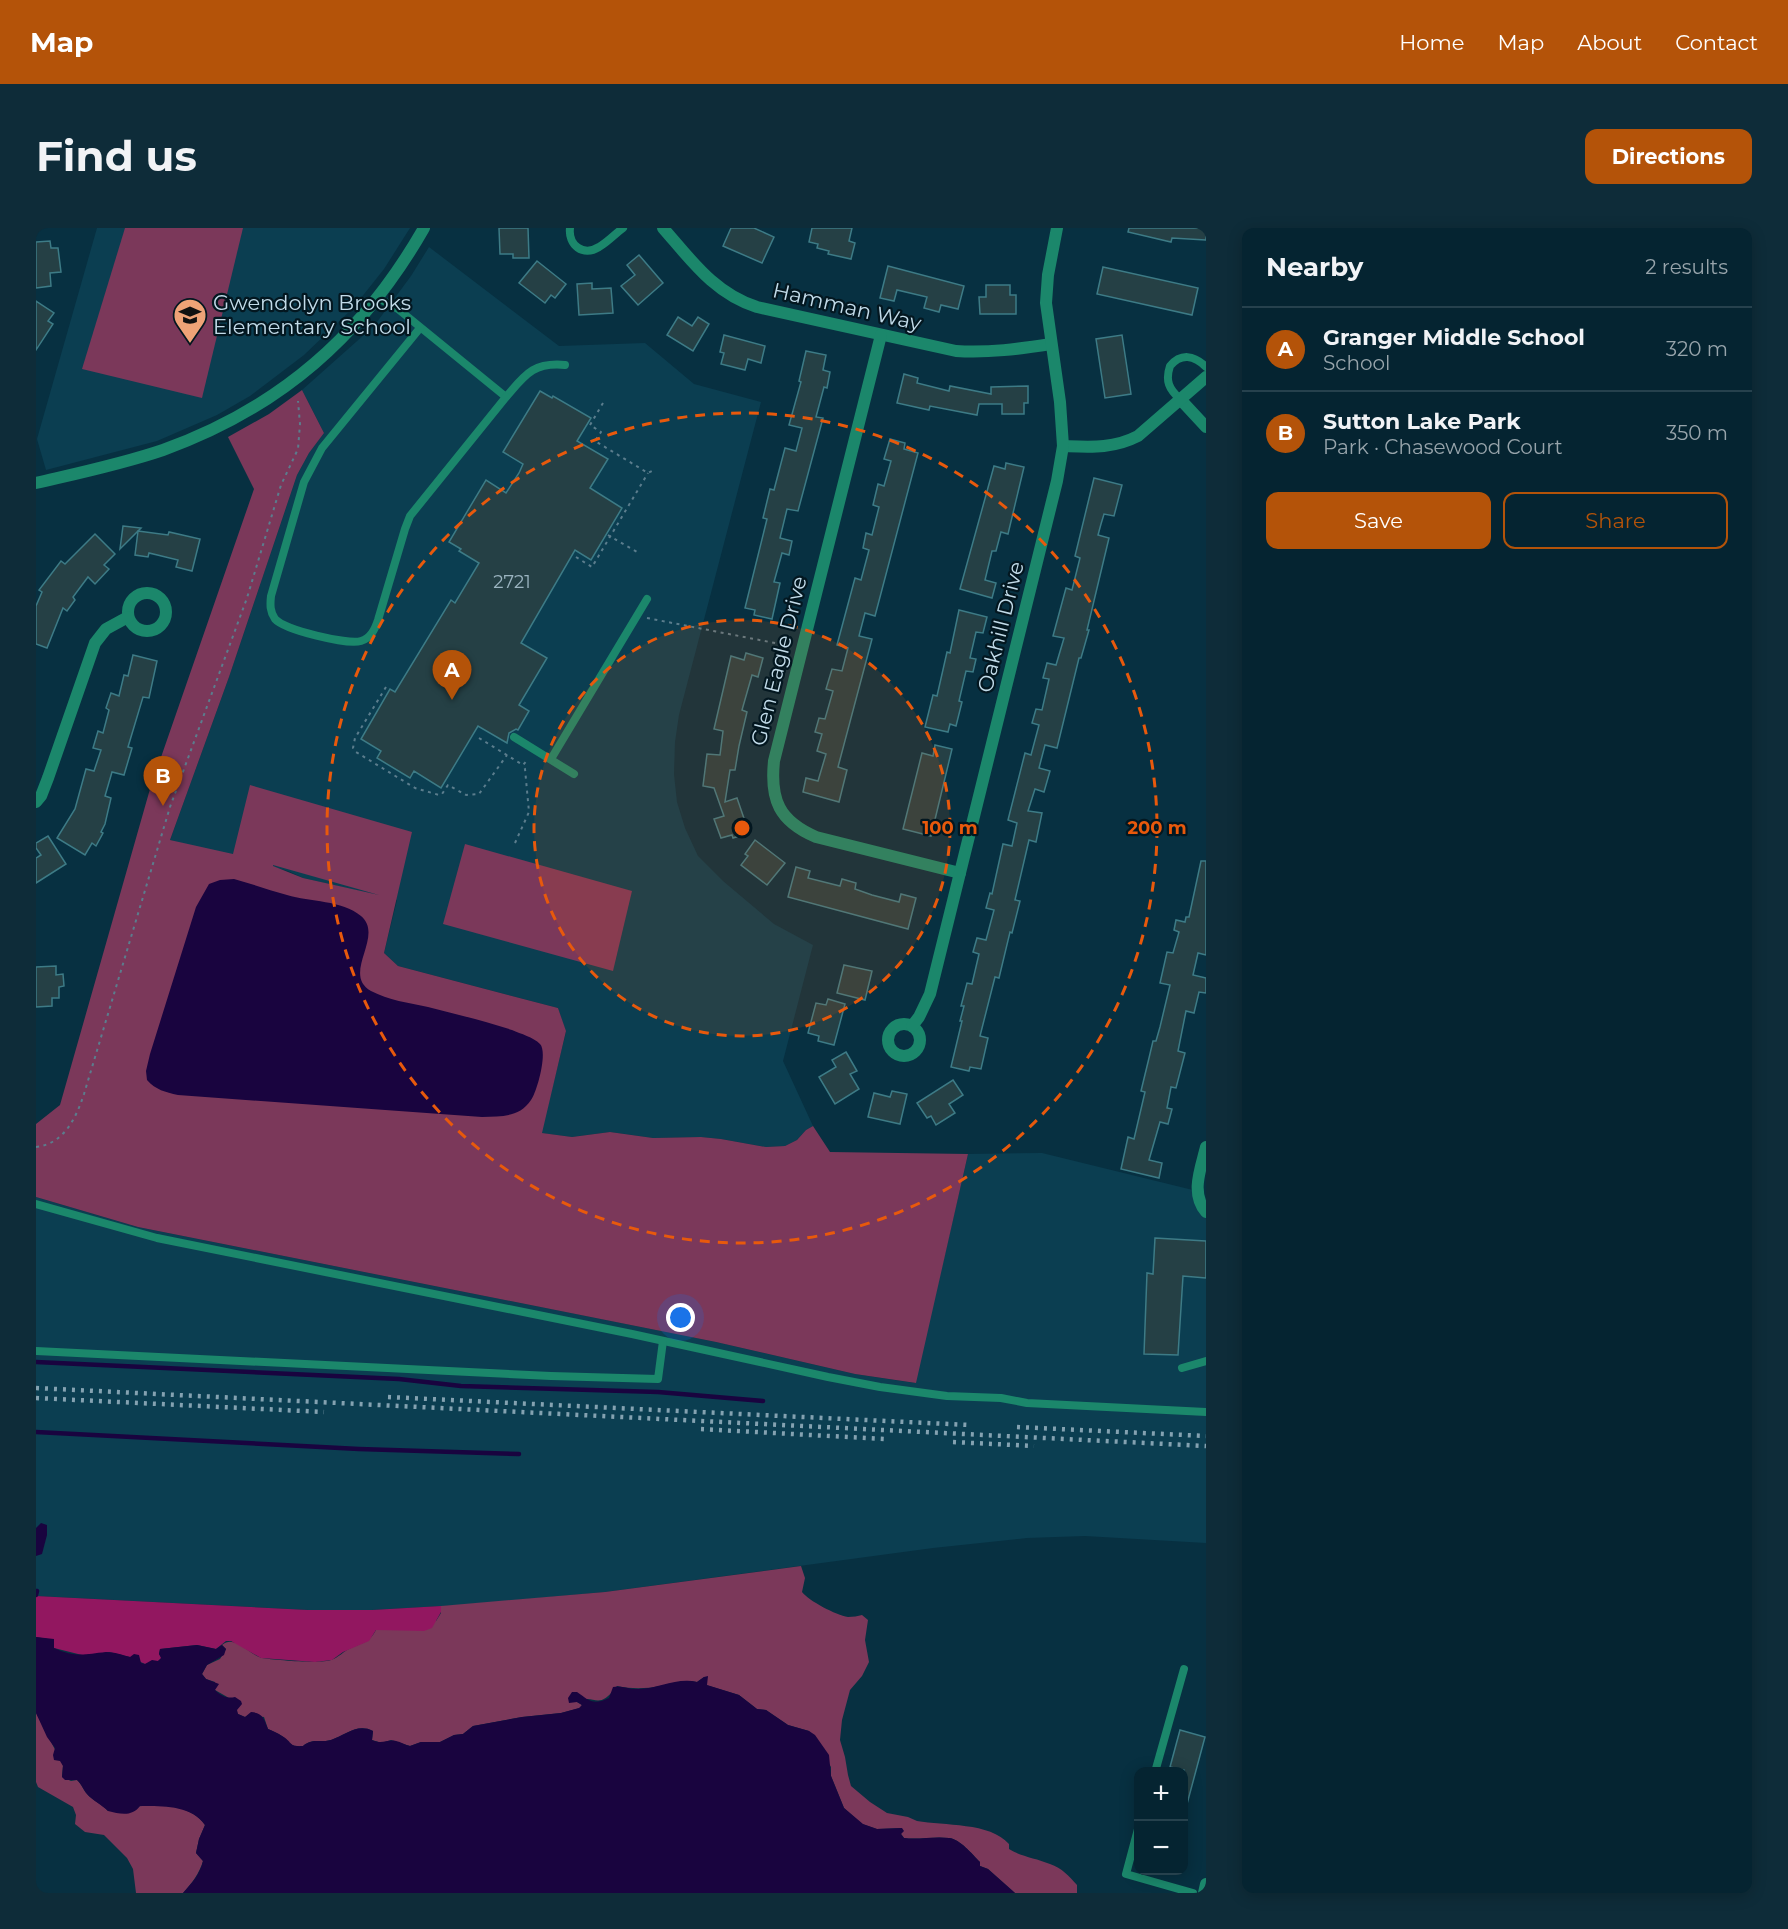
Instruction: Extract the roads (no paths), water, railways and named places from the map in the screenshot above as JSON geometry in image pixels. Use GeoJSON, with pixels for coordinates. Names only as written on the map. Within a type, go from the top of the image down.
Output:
{"type":"FeatureCollection","features":[{"type":"Feature","properties":{"kind":"street"},"geometry":{"type":"LineString","coordinates":[[36,483],[135,459],[165,449],[248,411],[291,383],[324,357],[378,298],[424,228]]}},
{"type":"Feature","properties":{"kind":"street","name":"Hamman Way"},"geometry":{"type":"LineString","coordinates":[[663,228],[711,281],[736,298],[757,307],[956,351],[1007,351],[1051,344]]}},
{"type":"Feature","properties":{"kind":"street","name":"Oakhill Drive"},"geometry":{"type":"LineString","coordinates":[[912,1026],[930,994],[1053,501],[1063,446],[1060,402],[1047,315],[1046,288],[1057,228]]}},
{"type":"Feature","properties":{"kind":"street","name":"Glen Eagle Drive"},"geometry":{"type":"LineString","coordinates":[[881,335],[774,761],[773,790],[777,802],[792,822],[816,837],[960,873]]}},
{"type":"Feature","properties":{"kind":"street"},"geometry":{"type":"LineString","coordinates":[[1063,446],[1096,448],[1126,442],[1138,436],[1206,377]]}},
{"type":"Feature","properties":{"kind":"street"},"geometry":{"type":"LineString","coordinates":[[1180,399],[1206,427]]}},
{"type":"Feature","properties":{"kind":"street"},"geometry":{"type":"LineString","coordinates":[[36,802],[48,778],[95,643],[106,629],[128,617]]}},
{"type":"Feature","properties":{"kind":"street"},"geometry":{"type":"LineString","coordinates":[[1205,1212],[1200,1204],[1197,1184],[1206,1147]]}},
{"type":"Feature","properties":{"kind":"street"},"geometry":{"type":"LineString","coordinates":[[1204,1893],[1206,1884]]}},
{"type":"Feature","properties":{"kind":"lane"},"geometry":{"type":"LineString","coordinates":[[570,228],[573,244],[578,249],[586,250],[600,247],[623,228]]}},
{"type":"Feature","properties":{"kind":"lane"},"geometry":{"type":"LineString","coordinates":[[378,298],[398,309],[506,397]]}},
{"type":"Feature","properties":{"kind":"lane"},"geometry":{"type":"LineString","coordinates":[[420,328],[322,448],[310,468],[271,596],[272,615],[282,625],[342,641],[361,641],[372,634],[410,516],[525,374],[543,366],[565,365]]}},
{"type":"Feature","properties":{"kind":"lane"},"geometry":{"type":"LineString","coordinates":[[1180,399],[1170,390],[1167,382],[1170,366],[1181,357],[1188,357],[1200,361],[1206,367]]}},
{"type":"Feature","properties":{"kind":"lane"},"geometry":{"type":"LineString","coordinates":[[551,759],[647,599]]}},
{"type":"Feature","properties":{"kind":"lane"},"geometry":{"type":"LineString","coordinates":[[514,737],[574,774]]}},
{"type":"Feature","properties":{"kind":"lane"},"geometry":{"type":"LineString","coordinates":[[36,1204],[157,1239],[880,1387],[924,1393],[1000,1398],[1027,1404],[1206,1412]]}},
{"type":"Feature","properties":{"kind":"lane"},"geometry":{"type":"LineString","coordinates":[[36,1351],[551,1376],[658,1379],[663,1341]]}},
{"type":"Feature","properties":{"kind":"lane"},"geometry":{"type":"LineString","coordinates":[[1182,1368],[1206,1361]]}},
{"type":"Feature","properties":{"kind":"lane"},"geometry":{"type":"LineString","coordinates":[[1156,1767],[1184,1669]]}},
{"type":"Feature","properties":{"kind":"lane"},"geometry":{"type":"LineString","coordinates":[[1134,1844],[1126,1874],[1194,1893]]}},
{"type":"Feature","properties":{"kind":"waterway"},"geometry":{"type":"LineString","coordinates":[[36,1362],[399,1379],[461,1386],[658,1392],[763,1401]]}},
{"type":"Feature","properties":{"kind":"waterway"},"geometry":{"type":"LineString","coordinates":[[36,1432],[359,1449],[519,1454]]}},
{"type":"Feature","properties":{"kind":"waterway"},"geometry":{"type":"LineString","coordinates":[[36,1595],[37,1591]]}},
{"type":"Feature","properties":{"kind":"railway"},"geometry":{"type":"LineString","coordinates":[[36,1388],[1206,1446]]}},
{"type":"Feature","properties":{"kind":"railway"},"geometry":{"type":"LineString","coordinates":[[388,1397],[969,1425]]}},
{"type":"Feature","properties":{"kind":"railway"},"geometry":{"type":"LineString","coordinates":[[36,1398],[324,1412]]}},
{"type":"Feature","properties":{"kind":"railway"},"geometry":{"type":"LineString","coordinates":[[1017,1427],[1206,1436]]}},
{"type":"Feature","properties":{"kind":"railway"},"geometry":{"type":"LineString","coordinates":[[701,1429],[884,1439]]}},
{"type":"Feature","properties":{"kind":"railway"},"geometry":{"type":"LineString","coordinates":[[953,1442],[1034,1446]]}},
{"type":"Feature","properties":{"kind":"place","name":"Gwendolyn Brooks Elementary School"},"geometry":{"type":"Point","coordinates":[190,344]}},
{"type":"Feature","properties":{"kind":"place","name":"Granger Middle School"},"geometry":{"type":"Point","coordinates":[452,700]}},
{"type":"Feature","properties":{"kind":"place","name":"Sutton Lake Park"},"geometry":{"type":"Point","coordinates":[163,806]}}]}
